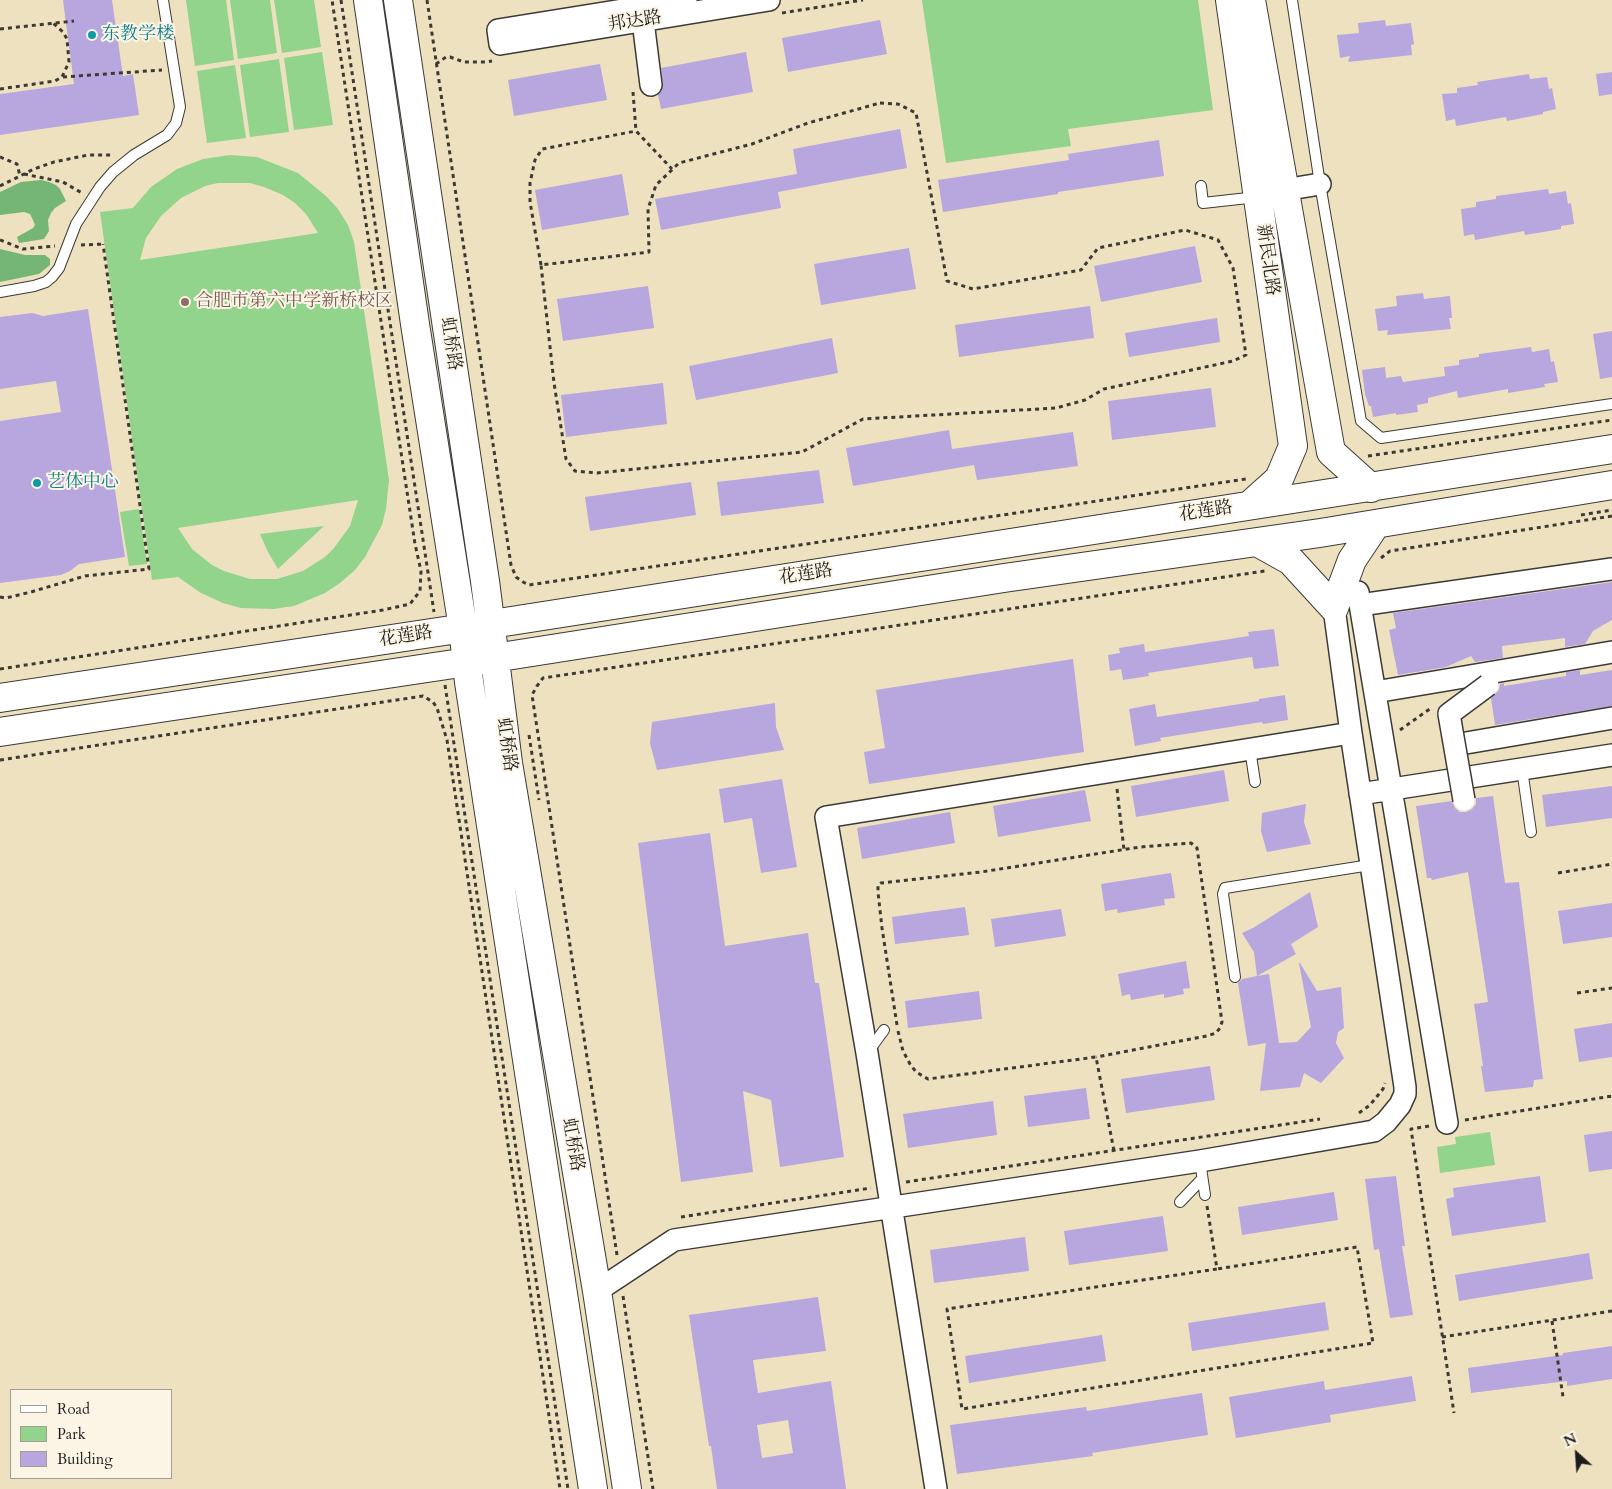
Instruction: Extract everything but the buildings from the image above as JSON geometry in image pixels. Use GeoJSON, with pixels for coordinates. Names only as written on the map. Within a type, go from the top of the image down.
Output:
{"type":"FeatureCollection","features":[{"type":"Feature","properties":{"kind":"main road","name":"虹桥路"},"geometry":{"type":"LineString","coordinates":[[368,0],[446,522],[450,630],[454,663],[482,766],[593,1489]]}},
{"type":"Feature","properties":{"kind":"main road","name":"虹桥路"},"geometry":{"type":"LineString","coordinates":[[398,0],[476,519],[508,763],[597,1291],[627,1489]]}},
{"type":"Feature","properties":{"kind":"main road","name":"新民北路"},"geometry":{"type":"LineString","coordinates":[[1230,0],[1293,446],[1279,479],[1250,505]]}},
{"type":"Feature","properties":{"kind":"main road","name":"新民北路"},"geometry":{"type":"LineString","coordinates":[[1250,0],[1331,452],[1371,488]]}},
{"type":"Feature","properties":{"kind":"main road","name":"花莲路"},"geometry":{"type":"LineString","coordinates":[[0,698],[491,624],[1612,449]]}},
{"type":"Feature","properties":{"kind":"main road","name":"花莲路"},"geometry":{"type":"LineString","coordinates":[[0,732],[494,658],[1004,578],[1376,524],[1612,484]]}},
{"type":"Feature","properties":{"kind":"main road"},"geometry":{"type":"LineString","coordinates":[[446,522],[476,519]]}},
{"type":"Feature","properties":{"kind":"main road"},"geometry":{"type":"LineString","coordinates":[[1258,542],[1291,561],[1334,608],[1352,560],[1376,524]]}},
{"type":"Feature","properties":{"kind":"main road"},"geometry":{"type":"LineString","coordinates":[[599,607],[604,641]]}},
{"type":"Feature","properties":{"kind":"main road"},"geometry":{"type":"LineString","coordinates":[[345,646],[350,679]]}},
{"type":"Feature","properties":{"kind":"main road"},"geometry":{"type":"LineString","coordinates":[[482,766],[508,763]]}},
{"type":"Feature","properties":{"kind":"street","name":"邦达路"},"geometry":{"type":"LineString","coordinates":[[499,44],[624,5],[686,0]]}},
{"type":"Feature","properties":{"kind":"street","name":"邦达路"},"geometry":{"type":"LineString","coordinates":[[499,44],[769,0]]}},
{"type":"Feature","properties":{"kind":"street"},"geometry":{"type":"LineString","coordinates":[[642,86],[643,20]]}},
{"type":"Feature","properties":{"kind":"street"},"geometry":{"type":"LineString","coordinates":[[1284,190],[1320,184]]}},
{"type":"Feature","properties":{"kind":"street"},"geometry":{"type":"LineString","coordinates":[[1447,1123],[1359,598],[1612,569]]}},
{"type":"Feature","properties":{"kind":"street"},"geometry":{"type":"LineString","coordinates":[[597,1291],[674,1240],[1118,1174],[1200,1170],[1374,1131],[1386,1122],[1400,1105],[1405,1094],[1405,1086],[1350,733],[1334,608]]}},
{"type":"Feature","properties":{"kind":"street"},"geometry":{"type":"LineString","coordinates":[[1375,692],[1612,652]]}},
{"type":"Feature","properties":{"kind":"street"},"geometry":{"type":"LineString","coordinates":[[1464,800],[1449,714],[1488,685]]}},
{"type":"Feature","properties":{"kind":"street"},"geometry":{"type":"LineString","coordinates":[[1466,743],[1612,718]]}},
{"type":"Feature","properties":{"kind":"street"},"geometry":{"type":"LineString","coordinates":[[936,1489],[867,1053],[826,817],[1350,733]]}},
{"type":"Feature","properties":{"kind":"street"},"geometry":{"type":"LineString","coordinates":[[1360,794],[1612,755]]}},
{"type":"Feature","properties":{"kind":"lane"},"geometry":{"type":"LineString","coordinates":[[0,292],[50,280],[56,274],[76,224],[91,198],[106,179],[134,155],[167,135],[176,123],[180,107],[163,0]]}},
{"type":"Feature","properties":{"kind":"lane"},"geometry":{"type":"LineString","coordinates":[[1292,0],[1320,184],[1361,421],[1381,438],[1612,404]]}},
{"type":"Feature","properties":{"kind":"lane"},"geometry":{"type":"LineString","coordinates":[[1201,186],[1203,203],[1258,197]]}},
{"type":"Feature","properties":{"kind":"lane"},"geometry":{"type":"LineString","coordinates":[[1250,749],[1255,782]]}},
{"type":"Feature","properties":{"kind":"lane"},"geometry":{"type":"LineString","coordinates":[[1522,769],[1531,832]]}},
{"type":"Feature","properties":{"kind":"lane"},"geometry":{"type":"LineString","coordinates":[[1235,977],[1223,894],[1225,888],[1370,865]]}},
{"type":"Feature","properties":{"kind":"lane"},"geometry":{"type":"LineString","coordinates":[[867,1053],[884,1030]]}},
{"type":"Feature","properties":{"kind":"lane"},"geometry":{"type":"LineString","coordinates":[[1200,1170],[1205,1196]]}},
{"type":"Feature","properties":{"kind":"lane"},"geometry":{"type":"LineString","coordinates":[[1180,1202],[1200,1170]]}},
{"type":"Feature","properties":{"kind":"path"},"geometry":{"type":"LineString","coordinates":[[0,669],[384,610],[410,604],[420,591],[420,571],[414,544],[332,0]]}},
{"type":"Feature","properties":{"kind":"path"},"geometry":{"type":"LineString","coordinates":[[341,0],[450,630]]}},
{"type":"Feature","properties":{"kind":"path"},"geometry":{"type":"LineString","coordinates":[[427,0],[511,565],[516,577],[529,585],[1250,477]]}},
{"type":"Feature","properties":{"kind":"path"},"geometry":{"type":"LineString","coordinates":[[0,30],[74,21]]}},
{"type":"Feature","properties":{"kind":"path"},"geometry":{"type":"LineString","coordinates":[[53,23],[63,32],[67,39],[69,62],[62,77]]}},
{"type":"Feature","properties":{"kind":"path"},"geometry":{"type":"LineString","coordinates":[[436,64],[448,57],[464,62],[488,62],[499,44]]}},
{"type":"Feature","properties":{"kind":"path"},"geometry":{"type":"LineString","coordinates":[[0,89],[24,88],[54,81],[62,77],[173,69]]}},
{"type":"Feature","properties":{"kind":"path"},"geometry":{"type":"LineString","coordinates":[[636,132],[642,86]]}},
{"type":"Feature","properties":{"kind":"path"},"geometry":{"type":"LineString","coordinates":[[541,266],[649,252],[648,209],[656,185],[679,163],[752,144],[808,123],[880,103],[898,104],[916,113],[947,281],[973,289],[1082,270],[1098,248],[1185,230],[1218,240],[1233,268],[1246,355],[1233,361],[1104,389],[1085,400],[1056,408],[863,419],[802,452],[598,473],[575,471],[566,459],[554,383],[541,266],[531,209],[532,172],[535,160],[542,149],[636,132]]}},
{"type":"Feature","properties":{"kind":"path"},"geometry":{"type":"LineString","coordinates":[[636,132],[672,169]]}},
{"type":"Feature","properties":{"kind":"path"},"geometry":{"type":"LineString","coordinates":[[0,186],[54,162],[88,155],[134,155]]}},
{"type":"Feature","properties":{"kind":"path"},"geometry":{"type":"LineString","coordinates":[[0,157],[17,164],[22,175]]}},
{"type":"Feature","properties":{"kind":"path"},"geometry":{"type":"LineString","coordinates":[[22,175],[46,177],[63,182],[91,198]]}},
{"type":"Feature","properties":{"kind":"path"},"geometry":{"type":"LineString","coordinates":[[0,597],[6,598],[31,592],[85,576],[149,569],[103,244]]}},
{"type":"Feature","properties":{"kind":"path"},"geometry":{"type":"LineString","coordinates":[[1361,452],[1370,457],[1612,420]]}},
{"type":"Feature","properties":{"kind":"path"},"geometry":{"type":"LineString","coordinates":[[1375,562],[1390,551],[1612,516]]}},
{"type":"Feature","properties":{"kind":"path"},"geometry":{"type":"LineString","coordinates":[[653,1489],[532,696],[537,686],[544,678],[1264,571],[1273,574]]}},
{"type":"Feature","properties":{"kind":"path"},"geometry":{"type":"LineString","coordinates":[[454,663],[568,1489]]}},
{"type":"Feature","properties":{"kind":"path"},"geometry":{"type":"LineString","coordinates":[[0,760],[423,696],[433,702],[437,708],[447,740],[560,1489]]}},
{"type":"Feature","properties":{"kind":"path"},"geometry":{"type":"LineString","coordinates":[[527,726],[539,804]]}},
{"type":"Feature","properties":{"kind":"path"},"geometry":{"type":"LineString","coordinates":[[1114,771],[1124,850]]}},
{"type":"Feature","properties":{"kind":"path"},"geometry":{"type":"LineString","coordinates":[[1182,842],[1191,843],[1197,848],[1222,1022],[1220,1028],[1207,1036],[1096,1057],[940,1078],[928,1078],[916,1072],[903,1051],[899,1037],[878,885],[886,882],[981,872],[1182,842]]}},
{"type":"Feature","properties":{"kind":"path"},"geometry":{"type":"LineString","coordinates":[[1558,873],[1612,864]]}},
{"type":"Feature","properties":{"kind":"path"},"geometry":{"type":"LineString","coordinates":[[1577,993],[1612,988]]}},
{"type":"Feature","properties":{"kind":"path"},"geometry":{"type":"LineString","coordinates":[[1096,1057],[1118,1174]]}},
{"type":"Feature","properties":{"kind":"path"},"geometry":{"type":"LineString","coordinates":[[1352,1114],[1361,1113],[1370,1105],[1383,1088],[1385,1081]]}},
{"type":"Feature","properties":{"kind":"path"},"geometry":{"type":"LineString","coordinates":[[1454,1413],[1411,1129],[1612,1096]]}},
{"type":"Feature","properties":{"kind":"path"},"geometry":{"type":"LineString","coordinates":[[681,1217],[1323,1119]]}},
{"type":"Feature","properties":{"kind":"path"},"geometry":{"type":"LineString","coordinates":[[1205,1196],[1217,1270]]}},
{"type":"Feature","properties":{"kind":"path"},"geometry":{"type":"LineString","coordinates":[[1357,1247],[1373,1343],[962,1409],[947,1309],[1217,1270],[1357,1247]]}},
{"type":"Feature","properties":{"kind":"path"},"geometry":{"type":"LineString","coordinates":[[1442,1337],[1612,1311]]}},
{"type":"Feature","properties":{"kind":"path"},"geometry":{"type":"LineString","coordinates":[[1552,1321],[1563,1397]]}},
{"type":"Feature","properties":{"kind":"green space"},"geometry":{"type":"Polygon","coordinates":[[[186,0],[226,0],[234,60],[195,66],[186,0]]]}},
{"type":"Feature","properties":{"kind":"green space"},"geometry":{"type":"Polygon","coordinates":[[[230,0],[270,0],[277,53],[238,59],[230,0]]]}},
{"type":"Feature","properties":{"kind":"green space"},"geometry":{"type":"Polygon","coordinates":[[[274,0],[314,0],[321,47],[282,53],[274,0]]]}},
{"type":"Feature","properties":{"kind":"green space"},"geometry":{"type":"Polygon","coordinates":[[[922,0],[1198,0],[1213,110],[1068,129],[1071,146],[946,163],[922,0]]]}},
{"type":"Feature","properties":{"kind":"green space"},"geometry":{"type":"Polygon","coordinates":[[[322,52],[333,125],[294,130],[284,58],[322,52]]]}},
{"type":"Feature","properties":{"kind":"green space"},"geometry":{"type":"Polygon","coordinates":[[[279,59],[289,132],[250,137],[240,65],[279,59]]]}},
{"type":"Feature","properties":{"kind":"green space"},"geometry":{"type":"Polygon","coordinates":[[[235,65],[246,138],[207,143],[197,71],[235,65]]]}},
{"type":"Feature","properties":{"kind":"green space"},"geometry":{"type":"Polygon","coordinates":[[[230,155],[257,157],[298,173],[326,196],[338,209],[348,225],[354,242],[389,480],[386,509],[382,525],[365,557],[355,570],[325,593],[294,606],[273,609],[241,608],[223,603],[201,593],[178,577],[152,580],[100,212],[133,208],[151,187],[177,169],[203,159],[230,155]],[[218,183],[205,186],[181,198],[161,216],[146,238],[140,260],[318,233],[306,214],[283,195],[250,183],[218,183]],[[358,500],[178,528],[192,549],[212,565],[250,579],[277,579],[303,571],[325,557],[350,526],[358,500]]]}},
{"type":"Feature","properties":{"kind":"green space"},"geometry":{"type":"Polygon","coordinates":[[[41,180],[56,185],[66,201],[51,213],[48,220],[49,231],[44,239],[19,243],[17,237],[35,225],[30,214],[24,212],[0,215],[0,192],[21,182],[41,180]]]}},
{"type":"Feature","properties":{"kind":"green space"},"geometry":{"type":"Polygon","coordinates":[[[0,249],[25,255],[45,255],[50,259],[50,265],[39,274],[0,282],[0,249]]]}},
{"type":"Feature","properties":{"kind":"green space"},"geometry":{"type":"Polygon","coordinates":[[[139,509],[147,564],[129,566],[120,512],[139,509]]]}},
{"type":"Feature","properties":{"kind":"green space"},"geometry":{"type":"Polygon","coordinates":[[[324,526],[278,569],[260,534],[324,526]]]}},
{"type":"Feature","properties":{"kind":"green space"},"geometry":{"type":"Polygon","coordinates":[[[1490,1132],[1495,1165],[1440,1173],[1437,1147],[1456,1144],[1455,1137],[1490,1132]]]}},
{"type":"Feature","properties":{"kind":"place","name":"东教学楼"},"geometry":{"type":"Point","coordinates":[92,35]}},
{"type":"Feature","properties":{"kind":"place","name":"合肥市第六中学新桥校区"},"geometry":{"type":"Point","coordinates":[185,302]}},
{"type":"Feature","properties":{"kind":"place","name":"艺体中心"},"geometry":{"type":"Point","coordinates":[37,483]}}]}
